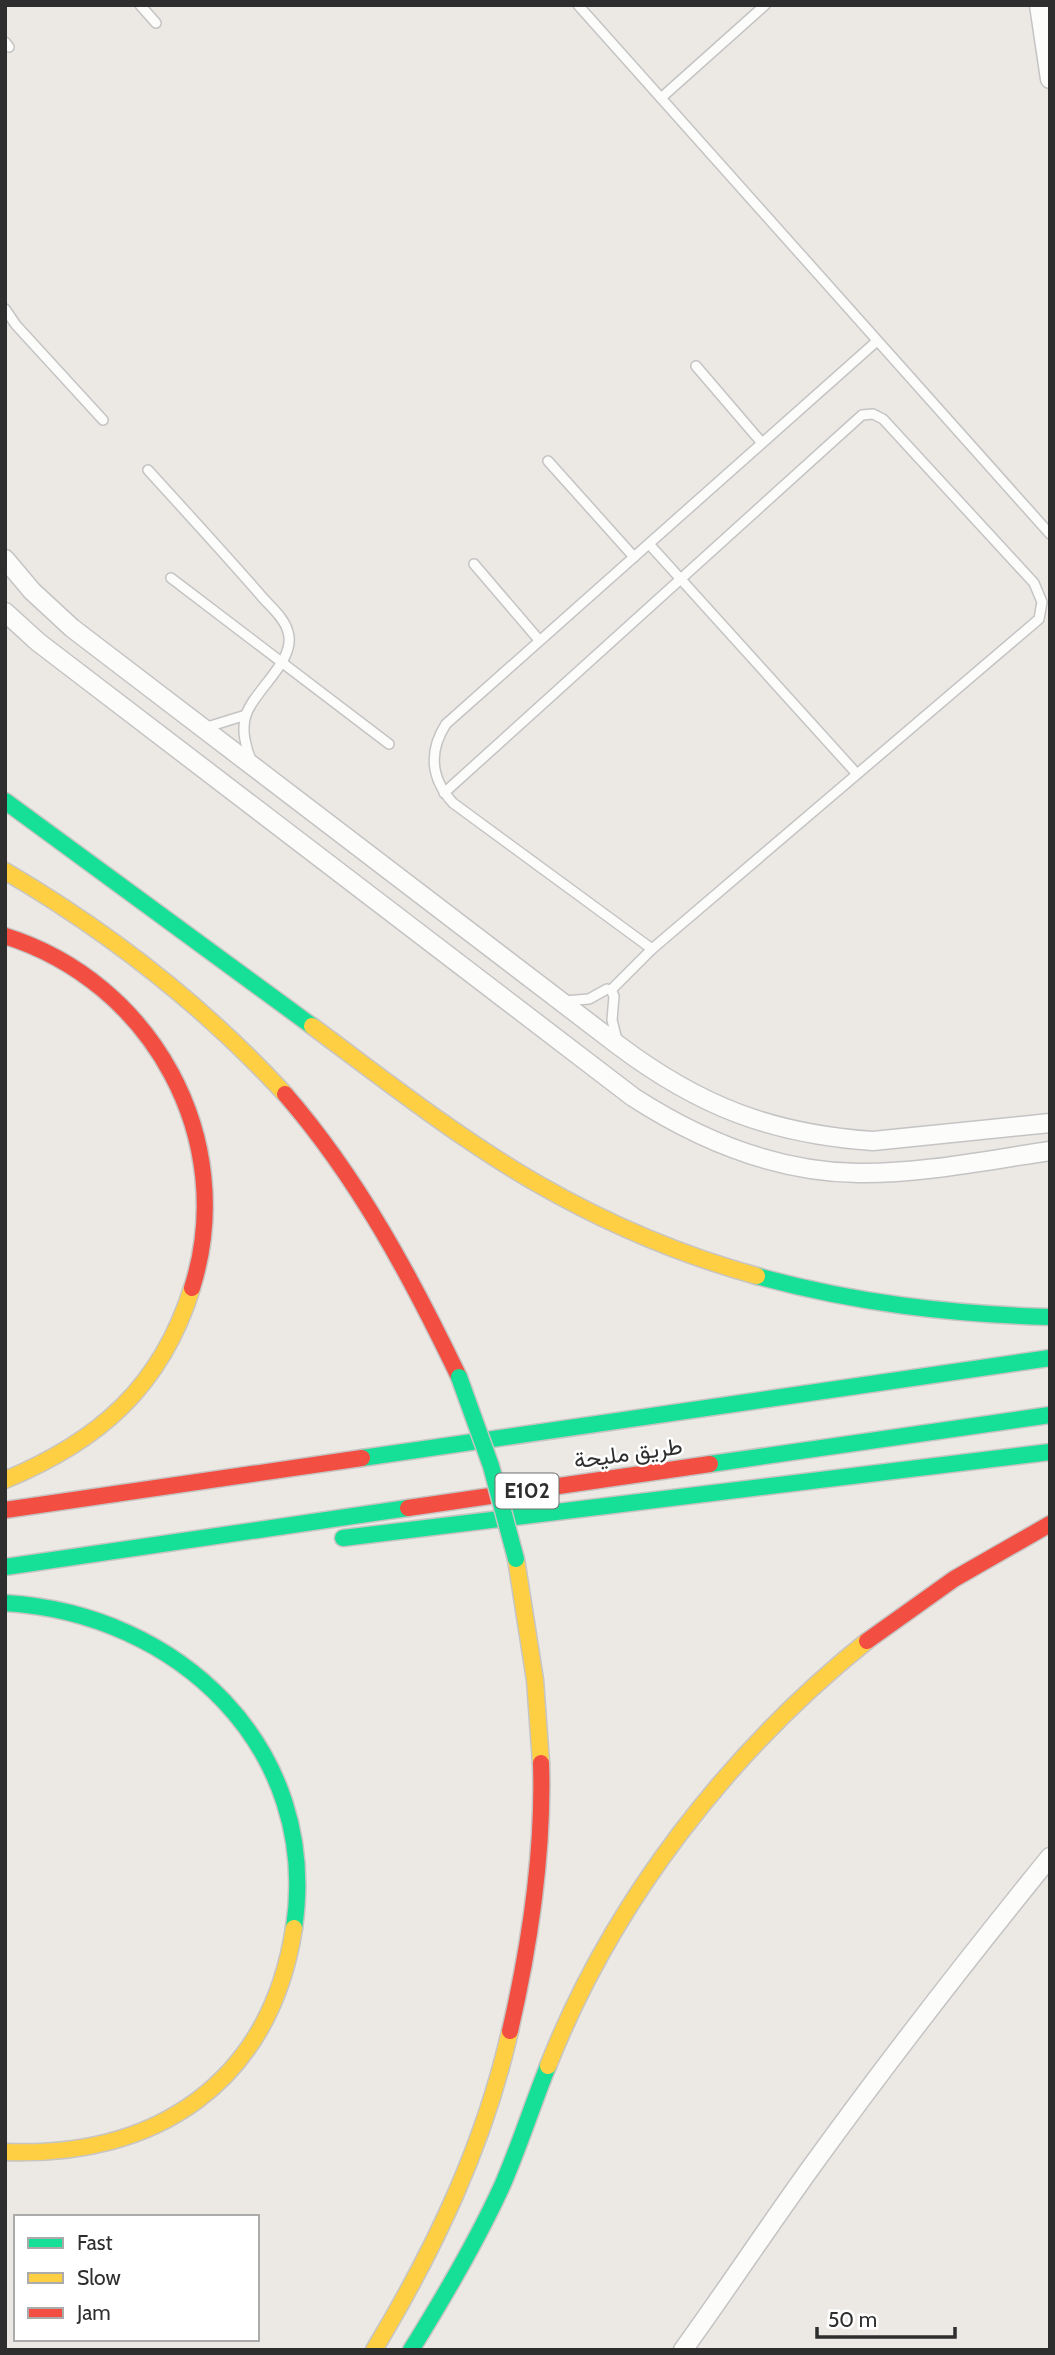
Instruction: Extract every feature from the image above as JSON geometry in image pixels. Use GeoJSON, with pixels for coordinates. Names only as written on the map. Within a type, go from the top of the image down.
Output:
{"type":"FeatureCollection","features":[{"type":"Feature","properties":{"kind":"highway"},"geometry":{"type":"LineString","coordinates":[[5,801],[452,1129],[507,1166],[622,1227],[745,1273],[808,1290],[936,1312],[1000,1317],[1050,1317]]}},
{"type":"Feature","properties":{"kind":"highway"},"geometry":{"type":"LineString","coordinates":[[5,871],[90,923],[169,983],[243,1050],[310,1124],[353,1184],[392,1246],[459,1377],[491,1466],[516,1559],[531,1656],[541,1753],[536,1872],[526,1951],[498,2080],[473,2156],[454,2205],[433,2248],[374,2350]]}},
{"type":"Feature","properties":{"kind":"highway"},"geometry":{"type":"LineString","coordinates":[[5,936],[47,953],[85,975],[136,1019],[161,1052],[181,1088],[195,1127],[204,1168],[206,1209],[202,1250],[193,1290],[178,1328],[158,1364],[134,1397],[103,1425],[70,1449],[34,1469],[5,1480]]}},
{"type":"Feature","properties":{"kind":"highway","name":"طريق مليحة"},"geometry":{"type":"LineString","coordinates":[[5,1510],[1050,1358]]}},
{"type":"Feature","properties":{"kind":"highway","name":"طريق مليحة"},"geometry":{"type":"LineString","coordinates":[[5,1567],[1050,1415]]}},
{"type":"Feature","properties":{"kind":"highway"},"geometry":{"type":"LineString","coordinates":[[181,1542],[356,1538],[1050,1452]]}},
{"type":"Feature","properties":{"kind":"highway"},"geometry":{"type":"LineString","coordinates":[[411,2350],[494,2205],[561,2035],[584,1989],[636,1900],[695,1815],[727,1775],[793,1706],[864,1643],[972,1567],[1050,1524]]}},
{"type":"Feature","properties":{"kind":"highway"},"geometry":{"type":"LineString","coordinates":[[5,1603],[46,1607],[115,1627],[168,1655],[207,1683],[251,1732],[278,1782],[295,1838],[298,1896],[296,1929],[289,1961],[269,2012],[246,2050],[225,2075],[200,2098],[174,2117],[117,2141],[58,2152],[5,2152]]}},
{"type":"Feature","properties":{"kind":"street"},"geometry":{"type":"LineString","coordinates":[[1039,5],[1050,79]]}},
{"type":"Feature","properties":{"kind":"street"},"geometry":{"type":"LineString","coordinates":[[5,559],[51,610],[197,723],[618,1045],[655,1072],[708,1102],[765,1124],[818,1136],[873,1141],[1050,1123]]}},
{"type":"Feature","properties":{"kind":"street"},"geometry":{"type":"LineString","coordinates":[[5,612],[38,642],[634,1097],[679,1125],[717,1143],[775,1162],[815,1170],[859,1173],[907,1171],[1050,1152]]}},
{"type":"Feature","properties":{"kind":"street"},"geometry":{"type":"LineString","coordinates":[[174,746],[197,723]]}},
{"type":"Feature","properties":{"kind":"street"},"geometry":{"type":"LineString","coordinates":[[263,814],[280,787]]}},
{"type":"Feature","properties":{"kind":"street"},"geometry":{"type":"LineString","coordinates":[[683,2350],[804,2176],[931,2006],[1050,1857]]}},
{"type":"Feature","properties":{"kind":"lane"},"geometry":{"type":"LineString","coordinates":[[140,5],[156,23]]}},
{"type":"Feature","properties":{"kind":"lane"},"geometry":{"type":"LineString","coordinates":[[578,5],[1050,534]]}},
{"type":"Feature","properties":{"kind":"lane"},"geometry":{"type":"LineString","coordinates":[[661,98],[765,5]]}},
{"type":"Feature","properties":{"kind":"lane"},"geometry":{"type":"LineString","coordinates":[[5,309],[16,325],[103,420]]}},
{"type":"Feature","properties":{"kind":"lane"},"geometry":{"type":"LineString","coordinates":[[652,949],[453,803],[436,777],[435,745],[439,734],[446,724],[539,640],[877,341]]}},
{"type":"Feature","properties":{"kind":"lane"},"geometry":{"type":"LineString","coordinates":[[696,366],[762,443]]}},
{"type":"Feature","properties":{"kind":"lane"},"geometry":{"type":"LineString","coordinates":[[444,793],[857,418],[867,413],[883,419],[1034,583],[1042,601],[1039,619],[652,949],[611,990],[604,990],[581,1001],[559,1000]]}},
{"type":"Feature","properties":{"kind":"lane"},"geometry":{"type":"LineString","coordinates":[[548,461],[634,557]]}},
{"type":"Feature","properties":{"kind":"lane"},"geometry":{"type":"LineString","coordinates":[[148,470],[285,623],[288,631],[289,647],[246,715],[246,745],[252,764]]}},
{"type":"Feature","properties":{"kind":"lane"},"geometry":{"type":"LineString","coordinates":[[649,544],[857,774]]}},
{"type":"Feature","properties":{"kind":"lane"},"geometry":{"type":"LineString","coordinates":[[474,564],[539,640]]}},
{"type":"Feature","properties":{"kind":"lane"},"geometry":{"type":"LineString","coordinates":[[171,578],[389,744]]}},
{"type":"Feature","properties":{"kind":"lane"},"geometry":{"type":"LineString","coordinates":[[197,723],[246,715]]}},
{"type":"Feature","properties":{"kind":"lane"},"geometry":{"type":"LineString","coordinates":[[611,990],[614,996],[612,1020],[618,1045]]}},
{"type":"Feature","properties":{"kind":"traffic: fast"},"geometry":{"type":"LineString","coordinates":[[5,801],[312,1026]]}},
{"type":"Feature","properties":{"kind":"traffic: fast"},"geometry":{"type":"LineString","coordinates":[[757,1276],[902,1306],[1050,1317]]}},
{"type":"Feature","properties":{"kind":"traffic: fast"},"geometry":{"type":"LineString","coordinates":[[362,1458],[1050,1358]]}},
{"type":"Feature","properties":{"kind":"traffic: fast"},"geometry":{"type":"LineString","coordinates":[[459,1377],[491,1466],[516,1559]]}},
{"type":"Feature","properties":{"kind":"traffic: fast"},"geometry":{"type":"LineString","coordinates":[[710,1464],[1050,1415]]}},
{"type":"Feature","properties":{"kind":"traffic: fast"},"geometry":{"type":"LineString","coordinates":[[343,1538],[1050,1452]]}},
{"type":"Feature","properties":{"kind":"traffic: fast"},"geometry":{"type":"LineString","coordinates":[[5,1567],[408,1508]]}},
{"type":"Feature","properties":{"kind":"traffic: fast"},"geometry":{"type":"LineString","coordinates":[[5,1603],[68,1612],[127,1633],[180,1663],[224,1702],[260,1749],[285,1803],[296,1863],[294,1928]]}},
{"type":"Feature","properties":{"kind":"traffic: fast"},"geometry":{"type":"LineString","coordinates":[[411,2350],[459,2270],[492,2207],[548,2066]]}},
{"type":"Feature","properties":{"kind":"traffic: slow"},"geometry":{"type":"LineString","coordinates":[[5,871],[81,919],[153,972],[221,1030],[285,1094]]}},
{"type":"Feature","properties":{"kind":"traffic: slow"},"geometry":{"type":"LineString","coordinates":[[312,1026],[451,1128],[538,1184],[644,1237],[757,1276]]}},
{"type":"Feature","properties":{"kind":"traffic: slow"},"geometry":{"type":"LineString","coordinates":[[5,1480],[70,1447],[122,1406],[144,1382],[163,1354],[179,1323],[192,1288]]}},
{"type":"Feature","properties":{"kind":"traffic: slow"},"geometry":{"type":"LineString","coordinates":[[516,1559],[535,1680],[541,1763]]}},
{"type":"Feature","properties":{"kind":"traffic: slow"},"geometry":{"type":"LineString","coordinates":[[548,2066],[575,2005],[606,1946],[641,1888],[680,1833],[768,1731],[816,1684],[867,1641]]}},
{"type":"Feature","properties":{"kind":"traffic: slow"},"geometry":{"type":"LineString","coordinates":[[5,2152],[60,2150],[110,2141],[156,2125],[197,2100],[232,2069],[260,2029],[281,1982],[294,1928]]}},
{"type":"Feature","properties":{"kind":"traffic: slow"},"geometry":{"type":"LineString","coordinates":[[374,2350],[417,2274],[455,2196],[486,2115],[510,2031]]}},
{"type":"Feature","properties":{"kind":"traffic: jam"},"geometry":{"type":"LineString","coordinates":[[5,936],[57,958],[103,989],[141,1028],[171,1073],[192,1123],[203,1177],[203,1232],[192,1288]]}},
{"type":"Feature","properties":{"kind":"traffic: jam"},"geometry":{"type":"LineString","coordinates":[[285,1094],[359,1194],[422,1302],[459,1377]]}},
{"type":"Feature","properties":{"kind":"traffic: jam"},"geometry":{"type":"LineString","coordinates":[[5,1510],[362,1458]]}},
{"type":"Feature","properties":{"kind":"traffic: jam"},"geometry":{"type":"LineString","coordinates":[[408,1508],[710,1464]]}},
{"type":"Feature","properties":{"kind":"traffic: jam"},"geometry":{"type":"LineString","coordinates":[[867,1641],[954,1579],[1050,1524]]}},
{"type":"Feature","properties":{"kind":"traffic: jam"},"geometry":{"type":"LineString","coordinates":[[510,2031],[524,1965],[538,1864],[541,1763]]}}]}
